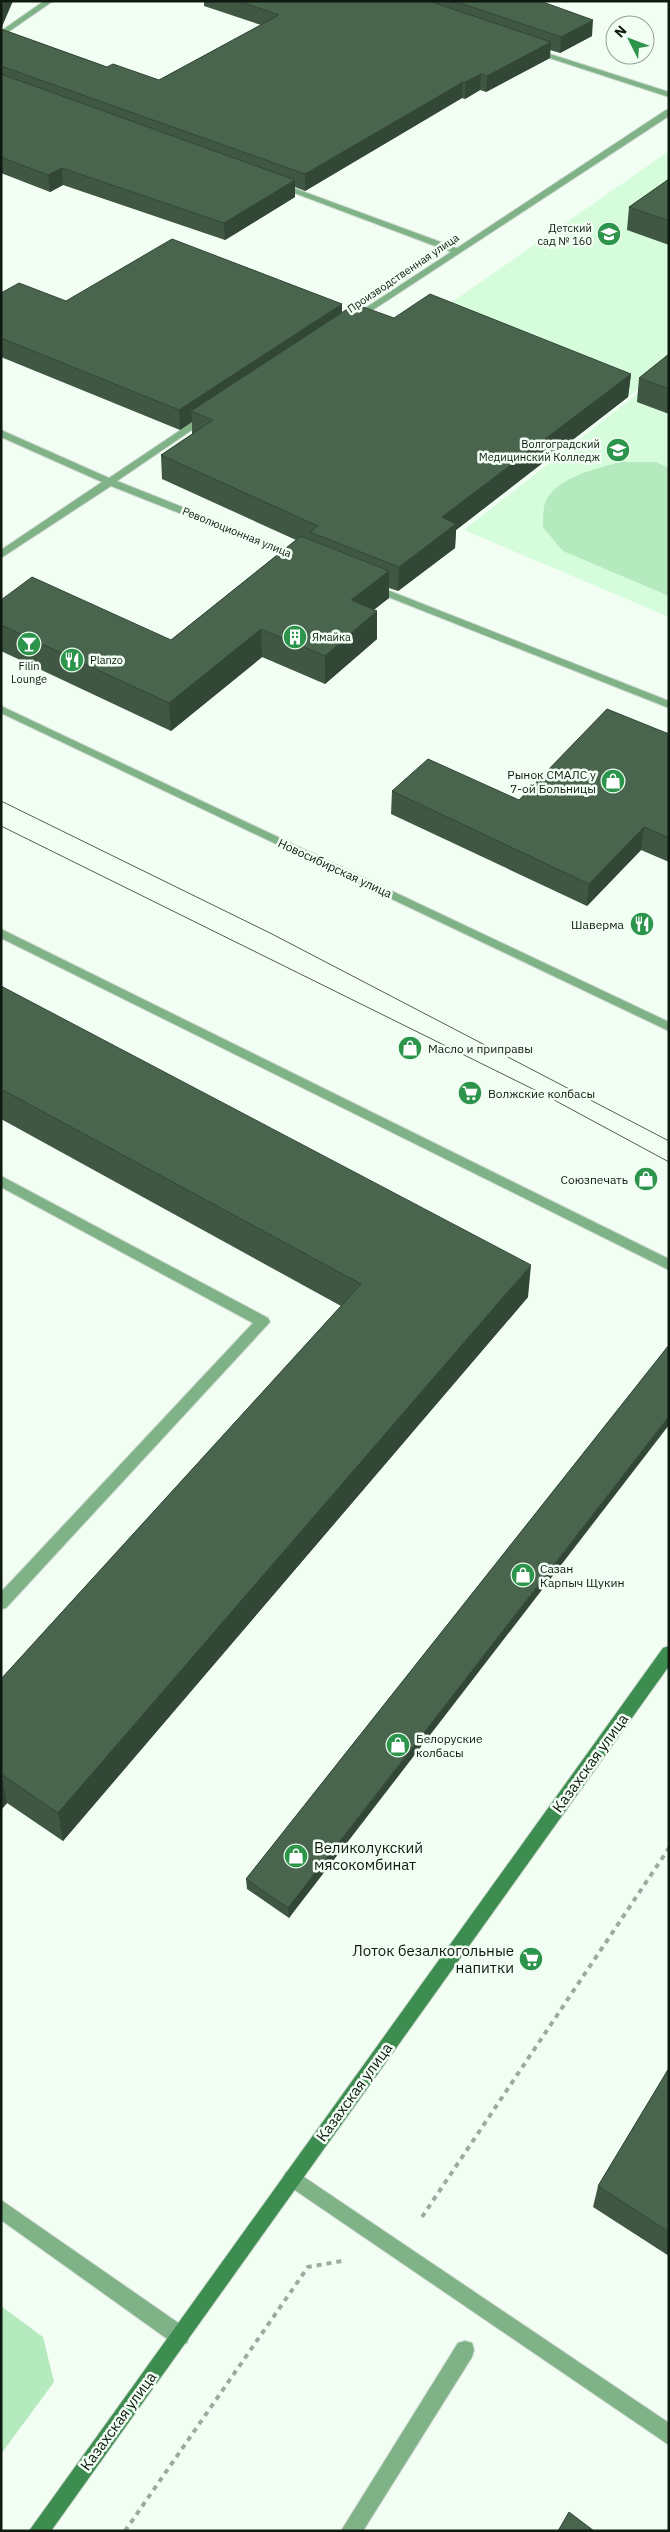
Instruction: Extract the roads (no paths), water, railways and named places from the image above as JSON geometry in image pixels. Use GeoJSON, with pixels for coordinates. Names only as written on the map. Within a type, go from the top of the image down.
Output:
{"type":"FeatureCollection","features":[{"type":"Feature","properties":{"kind":"main road","name":"Казахская улица"},"geometry":{"type":"LineString","coordinates":[[39,2531],[669,1653]]}},
{"type":"Feature","properties":{"kind":"street"},"geometry":{"type":"LineString","coordinates":[[1,35],[49,1]]}},
{"type":"Feature","properties":{"kind":"street"},"geometry":{"type":"LineString","coordinates":[[530,48],[669,95]]}},
{"type":"Feature","properties":{"kind":"street","name":"Производственная улица"},"geometry":{"type":"LineString","coordinates":[[341,328],[669,112]]}},
{"type":"Feature","properties":{"kind":"street"},"geometry":{"type":"LineString","coordinates":[[271,183],[457,251]]}},
{"type":"Feature","properties":{"kind":"street"},"geometry":{"type":"LineString","coordinates":[[1,555],[217,410]]}},
{"type":"Feature","properties":{"kind":"street","name":"Революционная улица"},"geometry":{"type":"LineString","coordinates":[[1,433],[110,482],[311,562]]}},
{"type":"Feature","properties":{"kind":"street"},"geometry":{"type":"LineString","coordinates":[[357,581],[669,705]]}},
{"type":"Feature","properties":{"kind":"street","name":"Новосибирская улица"},"geometry":{"type":"LineString","coordinates":[[1,709],[669,1027]]}},
{"type":"Feature","properties":{"kind":"street"},"geometry":{"type":"LineString","coordinates":[[1,933],[669,1265]]}},
{"type":"Feature","properties":{"kind":"street"},"geometry":{"type":"LineString","coordinates":[[1,1181],[263,1322],[1,1603]]}},
{"type":"Feature","properties":{"kind":"street"},"geometry":{"type":"LineString","coordinates":[[292,2178],[669,2435]]}},
{"type":"Feature","properties":{"kind":"street"},"geometry":{"type":"LineString","coordinates":[[1,2210],[180,2336]]}},
{"type":"Feature","properties":{"kind":"street"},"geometry":{"type":"LineString","coordinates":[[351,2531],[465,2350]]}},
{"type":"Feature","properties":{"kind":"tram line"},"geometry":{"type":"LineString","coordinates":[[1,801],[272,934],[669,1141]]}},
{"type":"Feature","properties":{"kind":"tram line"},"geometry":{"type":"LineString","coordinates":[[1,826],[543,1094],[669,1162]]}},
{"type":"Feature","properties":{"kind":"place","name":"Детский сад № 160"},"geometry":{"type":"Point","coordinates":[609,234]}},
{"type":"Feature","properties":{"kind":"place","name":"Волгоградский Медицинский Колледж"},"geometry":{"type":"Point","coordinates":[618,450]}},
{"type":"Feature","properties":{"kind":"place","name":"Ямайка"},"geometry":{"type":"Point","coordinates":[295,637]}},
{"type":"Feature","properties":{"kind":"place","name":"Filin Lounge"},"geometry":{"type":"Point","coordinates":[29,644]}},
{"type":"Feature","properties":{"kind":"place","name":"Planzo"},"geometry":{"type":"Point","coordinates":[72,660]}},
{"type":"Feature","properties":{"kind":"place","name":"Рынок СМАЛС у 7-ой Больницы"},"geometry":{"type":"Point","coordinates":[613,781]}},
{"type":"Feature","properties":{"kind":"place","name":"Шаверма"},"geometry":{"type":"Point","coordinates":[642,924]}},
{"type":"Feature","properties":{"kind":"place","name":"Масло и приправы"},"geometry":{"type":"Point","coordinates":[410,1048]}},
{"type":"Feature","properties":{"kind":"place","name":"Волжские колбасы"},"geometry":{"type":"Point","coordinates":[470,1093]}},
{"type":"Feature","properties":{"kind":"place","name":"Союзпечать"},"geometry":{"type":"Point","coordinates":[646,1179]}},
{"type":"Feature","properties":{"kind":"place","name":"Сазан Карпыч Щукин"},"geometry":{"type":"Point","coordinates":[523,1575]}},
{"type":"Feature","properties":{"kind":"place","name":"Белоруские колбасы"},"geometry":{"type":"Point","coordinates":[398,1745]}},
{"type":"Feature","properties":{"kind":"place","name":"Великолукский мясокомбинат"},"geometry":{"type":"Point","coordinates":[296,1856]}},
{"type":"Feature","properties":{"kind":"place","name":"Лоток безалкогольные напитки"},"geometry":{"type":"Point","coordinates":[531,1959]}}]}
